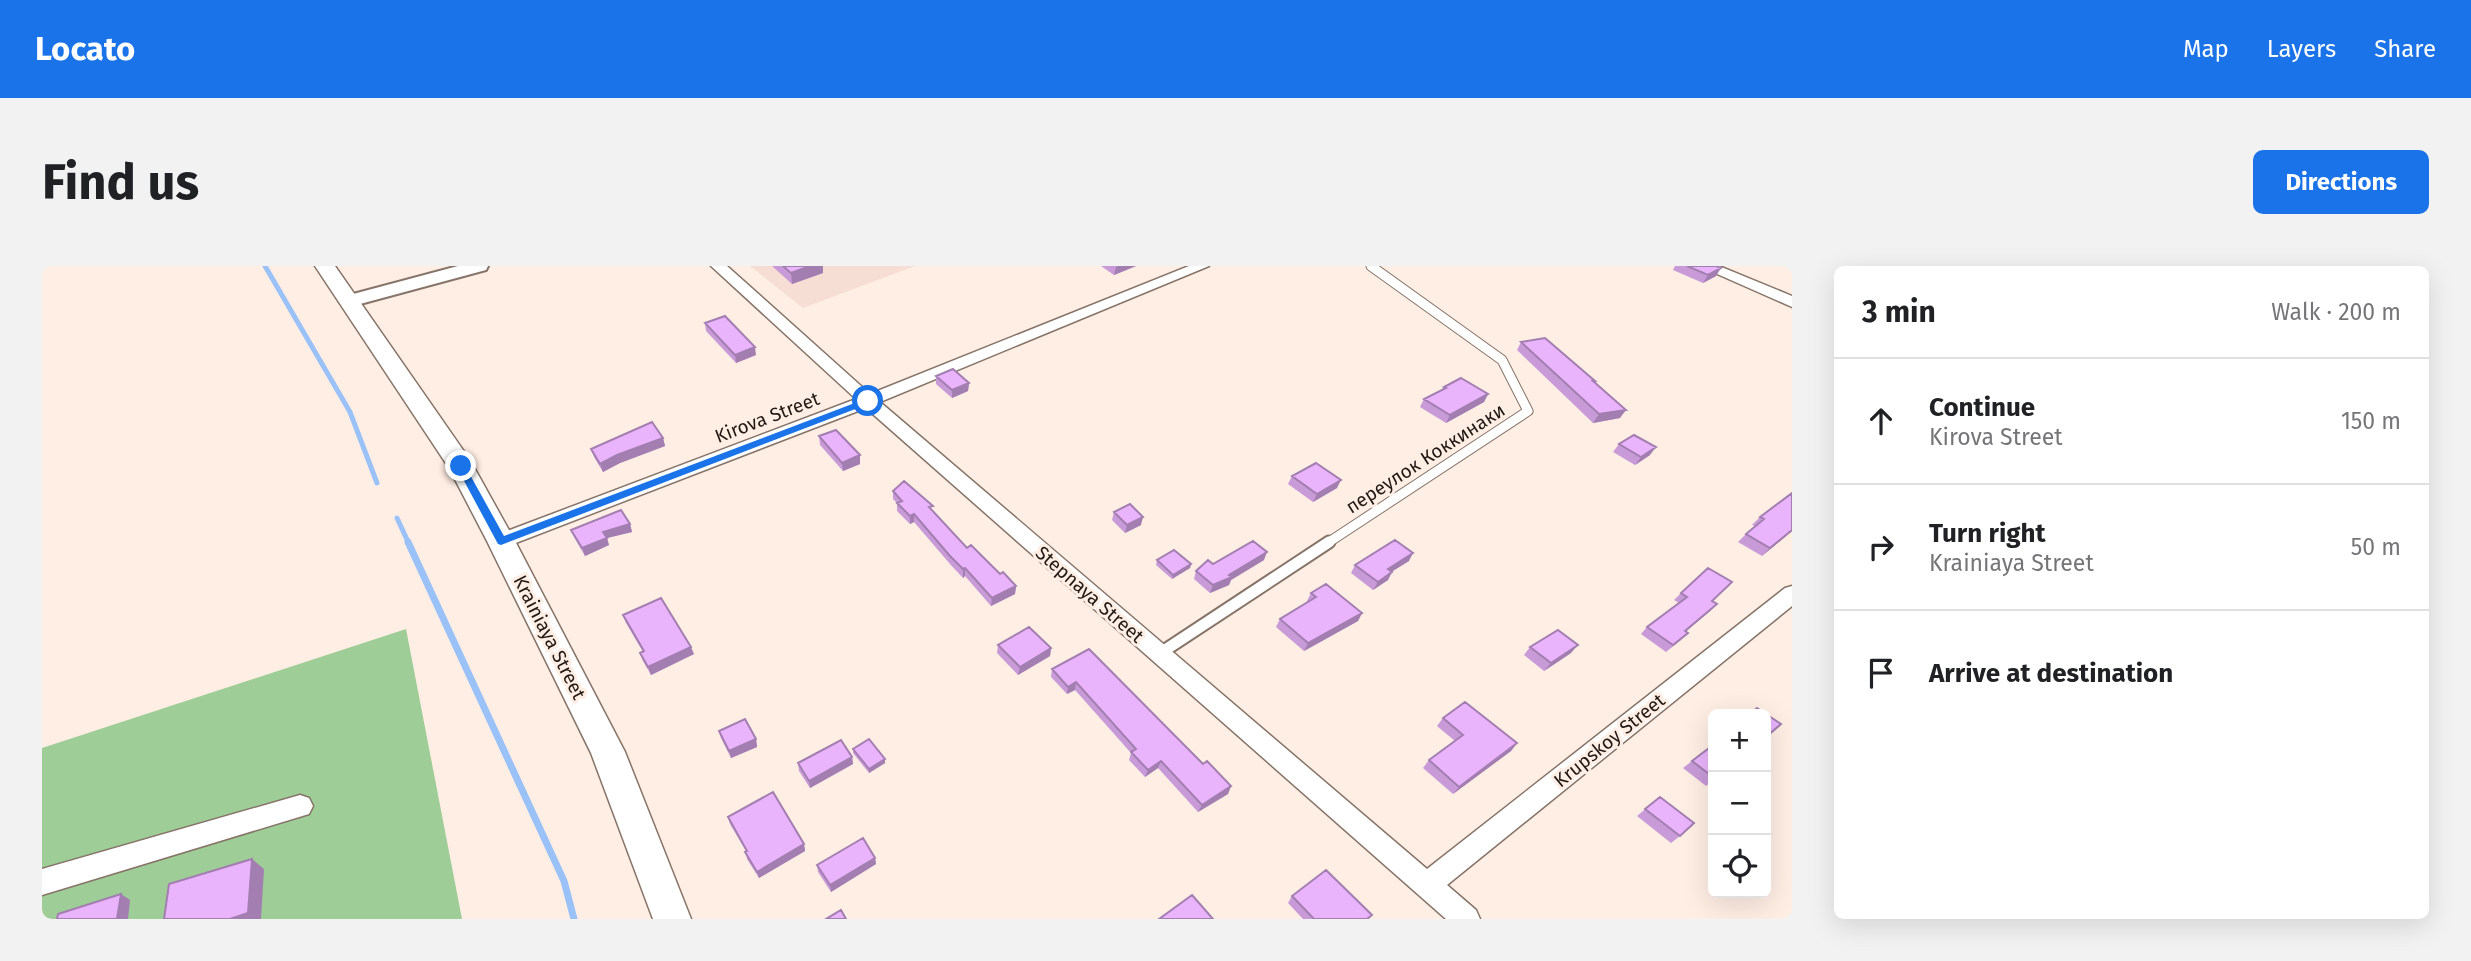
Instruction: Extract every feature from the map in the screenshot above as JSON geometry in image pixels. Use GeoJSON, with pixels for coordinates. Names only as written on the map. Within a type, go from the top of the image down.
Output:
{"type":"FeatureCollection","features":[{"type":"Feature","properties":{"kind":"main road","name":"Krainiaya Street"},"geometry":{"type":"LineString","coordinates":[[325,266],[461,466],[501,541],[608,752],[672,919]]}},
{"type":"Feature","properties":{"kind":"street"},"geometry":{"type":"LineString","coordinates":[[349,301],[479,266]]}},
{"type":"Feature","properties":{"kind":"street","name":"Stepnaya Street"},"geometry":{"type":"LineString","coordinates":[[718,266],[868,401],[1466,919]]}},
{"type":"Feature","properties":{"kind":"street","name":"Kirova Street"},"geometry":{"type":"LineString","coordinates":[[501,541],[868,401],[1202,266]]}},
{"type":"Feature","properties":{"kind":"street"},"geometry":{"type":"LineString","coordinates":[[1706,266],[1792,302]]}},
{"type":"Feature","properties":{"kind":"street","name":"Krupskoy Street"},"geometry":{"type":"LineString","coordinates":[[1426,886],[1792,594]]}},
{"type":"Feature","properties":{"kind":"street"},"geometry":{"type":"LineString","coordinates":[[42,882],[300,806]]}},
{"type":"Feature","properties":{"kind":"lane","name":"переулок Коккинаки"},"geometry":{"type":"LineString","coordinates":[[1159,654],[1528,411],[1502,359],[1371,266]]}},
{"type":"Feature","properties":{"kind":"shaded area"},"geometry":{"type":"Polygon","coordinates":[[[750,266],[915,266],[803,308],[750,266]]]}},
{"type":"Feature","properties":{"kind":"green space"},"geometry":{"type":"Polygon","coordinates":[[[406,629],[462,919],[42,919],[42,748],[406,629]]]}},
{"type":"Feature","properties":{"kind":"building"},"geometry":{"type":"Polygon","coordinates":[[[783,266],[810,266],[791,273],[783,266]]]}},
{"type":"Feature","properties":{"kind":"building"},"geometry":{"type":"Polygon","coordinates":[[[1687,266],[1716,266],[1721,268],[1708,275],[1687,266]]]}},
{"type":"Feature","properties":{"kind":"building"},"geometry":{"type":"Polygon","coordinates":[[[725,316],[755,347],[735,355],[705,323],[725,316]]]}},
{"type":"Feature","properties":{"kind":"building"},"geometry":{"type":"Polygon","coordinates":[[[1545,338],[1626,410],[1599,414],[1521,342],[1545,338]]]}},
{"type":"Feature","properties":{"kind":"building"},"geometry":{"type":"Polygon","coordinates":[[[953,369],[969,383],[952,390],[936,376],[953,369]]]}},
{"type":"Feature","properties":{"kind":"building"},"geometry":{"type":"Polygon","coordinates":[[[1461,378],[1488,394],[1450,415],[1424,399],[1446,388],[1444,387],[1461,378]]]}},
{"type":"Feature","properties":{"kind":"building"},"geometry":{"type":"Polygon","coordinates":[[[652,422],[663,438],[600,464],[591,449],[652,422]]]}},
{"type":"Feature","properties":{"kind":"building"},"geometry":{"type":"Polygon","coordinates":[[[836,430],[860,455],[842,463],[819,436],[836,430]]]}},
{"type":"Feature","properties":{"kind":"building"},"geometry":{"type":"Polygon","coordinates":[[[1634,435],[1656,447],[1641,457],[1619,444],[1634,435]]]}},
{"type":"Feature","properties":{"kind":"building"},"geometry":{"type":"Polygon","coordinates":[[[1316,463],[1341,480],[1317,494],[1292,476],[1316,463]]]}},
{"type":"Feature","properties":{"kind":"building"},"geometry":{"type":"Polygon","coordinates":[[[904,481],[933,506],[929,507],[967,548],[971,545],[1016,586],[992,598],[965,568],[950,556],[914,514],[910,516],[897,503],[902,501],[893,491],[904,481]]]}},
{"type":"Feature","properties":{"kind":"building"},"geometry":{"type":"Polygon","coordinates":[[[1792,493],[1792,530],[1770,548],[1746,534],[1764,519],[1760,517],[1792,493]]]}},
{"type":"Feature","properties":{"kind":"building"},"geometry":{"type":"Polygon","coordinates":[[[1130,504],[1143,517],[1127,525],[1114,512],[1130,504]]]}},
{"type":"Feature","properties":{"kind":"building"},"geometry":{"type":"Polygon","coordinates":[[[621,510],[630,524],[603,532],[607,538],[582,548],[571,530],[621,510]]]}},
{"type":"Feature","properties":{"kind":"building"},"geometry":{"type":"Polygon","coordinates":[[[1395,540],[1413,553],[1388,569],[1392,572],[1378,582],[1355,565],[1395,540]]]}},
{"type":"Feature","properties":{"kind":"building"},"geometry":{"type":"Polygon","coordinates":[[[1253,541],[1267,552],[1229,575],[1232,577],[1213,585],[1196,571],[1208,560],[1213,564],[1253,541]]]}},
{"type":"Feature","properties":{"kind":"building"},"geometry":{"type":"Polygon","coordinates":[[[1174,550],[1191,564],[1173,575],[1157,560],[1174,550]]]}},
{"type":"Feature","properties":{"kind":"building"},"geometry":{"type":"Polygon","coordinates":[[[1708,568],[1732,582],[1712,601],[1717,604],[1685,631],[1688,633],[1673,645],[1647,627],[1687,597],[1681,593],[1708,568]]]}},
{"type":"Feature","properties":{"kind":"building"},"geometry":{"type":"Polygon","coordinates":[[[1326,584],[1362,613],[1308,643],[1280,619],[1316,597],[1311,593],[1326,584]]]}},
{"type":"Feature","properties":{"kind":"building"},"geometry":{"type":"Polygon","coordinates":[[[661,598],[691,647],[648,667],[640,653],[644,651],[623,615],[661,598]]]}},
{"type":"Feature","properties":{"kind":"building"},"geometry":{"type":"Polygon","coordinates":[[[1029,627],[1051,648],[1020,667],[998,645],[1029,627]]]}},
{"type":"Feature","properties":{"kind":"building"},"geometry":{"type":"Polygon","coordinates":[[[1558,630],[1578,645],[1551,663],[1530,647],[1558,630]]]}},
{"type":"Feature","properties":{"kind":"building"},"geometry":{"type":"Polygon","coordinates":[[[1089,649],[1203,764],[1207,761],[1231,786],[1202,805],[1161,761],[1148,770],[1131,752],[1136,749],[1076,682],[1068,687],[1052,669],[1089,649]]]}},
{"type":"Feature","properties":{"kind":"building"},"geometry":{"type":"Polygon","coordinates":[[[1465,702],[1517,743],[1459,787],[1429,760],[1463,735],[1443,718],[1465,702]]]}},
{"type":"Feature","properties":{"kind":"building"},"geometry":{"type":"Polygon","coordinates":[[[1771,717],[1781,724],[1771,733],[1771,717]]]}},
{"type":"Feature","properties":{"kind":"building"},"geometry":{"type":"Polygon","coordinates":[[[745,719],[756,739],[729,751],[719,731],[745,719]]]}},
{"type":"Feature","properties":{"kind":"building"},"geometry":{"type":"Polygon","coordinates":[[[869,739],[885,759],[869,769],[853,749],[869,739]]]}},
{"type":"Feature","properties":{"kind":"building"},"geometry":{"type":"Polygon","coordinates":[[[841,740],[852,757],[809,781],[798,763],[841,740]]]}},
{"type":"Feature","properties":{"kind":"building"},"geometry":{"type":"Polygon","coordinates":[[[1708,749],[1708,773],[1692,761],[1708,749]]]}},
{"type":"Feature","properties":{"kind":"building"},"geometry":{"type":"Polygon","coordinates":[[[773,792],[804,844],[757,872],[728,817],[773,792]]]}},
{"type":"Feature","properties":{"kind":"building"},"geometry":{"type":"Polygon","coordinates":[[[1660,797],[1694,823],[1680,836],[1645,809],[1660,797]]]}},
{"type":"Feature","properties":{"kind":"building"},"geometry":{"type":"Polygon","coordinates":[[[863,838],[875,858],[830,885],[817,865],[863,838]]]}},
{"type":"Feature","properties":{"kind":"building"},"geometry":{"type":"Polygon","coordinates":[[[252,859],[248,913],[230,919],[164,919],[169,884],[252,859]]]}},
{"type":"Feature","properties":{"kind":"building"},"geometry":{"type":"Polygon","coordinates":[[[1326,870],[1372,915],[1367,919],[1314,919],[1292,896],[1326,870]]]}},
{"type":"Feature","properties":{"kind":"building"},"geometry":{"type":"Polygon","coordinates":[[[121,894],[117,919],[57,919],[58,914],[121,894]]]}},
{"type":"Feature","properties":{"kind":"building"},"geometry":{"type":"Polygon","coordinates":[[[1192,895],[1213,919],[1159,919],[1192,895]]]}},
{"type":"Feature","properties":{"kind":"building"},"geometry":{"type":"Polygon","coordinates":[[[841,910],[846,919],[826,919],[841,910]]]}},
{"type":"Feature","properties":{"kind":"waterway"},"geometry":{"type":"LineString","coordinates":[[265,266],[350,412],[377,483]]}},
{"type":"Feature","properties":{"kind":"waterway"},"geometry":{"type":"LineString","coordinates":[[397,518],[409,544]]}},
{"type":"Feature","properties":{"kind":"waterway"},"geometry":{"type":"LineString","coordinates":[[408,542],[564,881],[574,919]]}},
{"type":"Feature","properties":{"kind":"route"},"geometry":{"type":"LineString","coordinates":[[461,466],[501,541],[868,401]]}}]}
